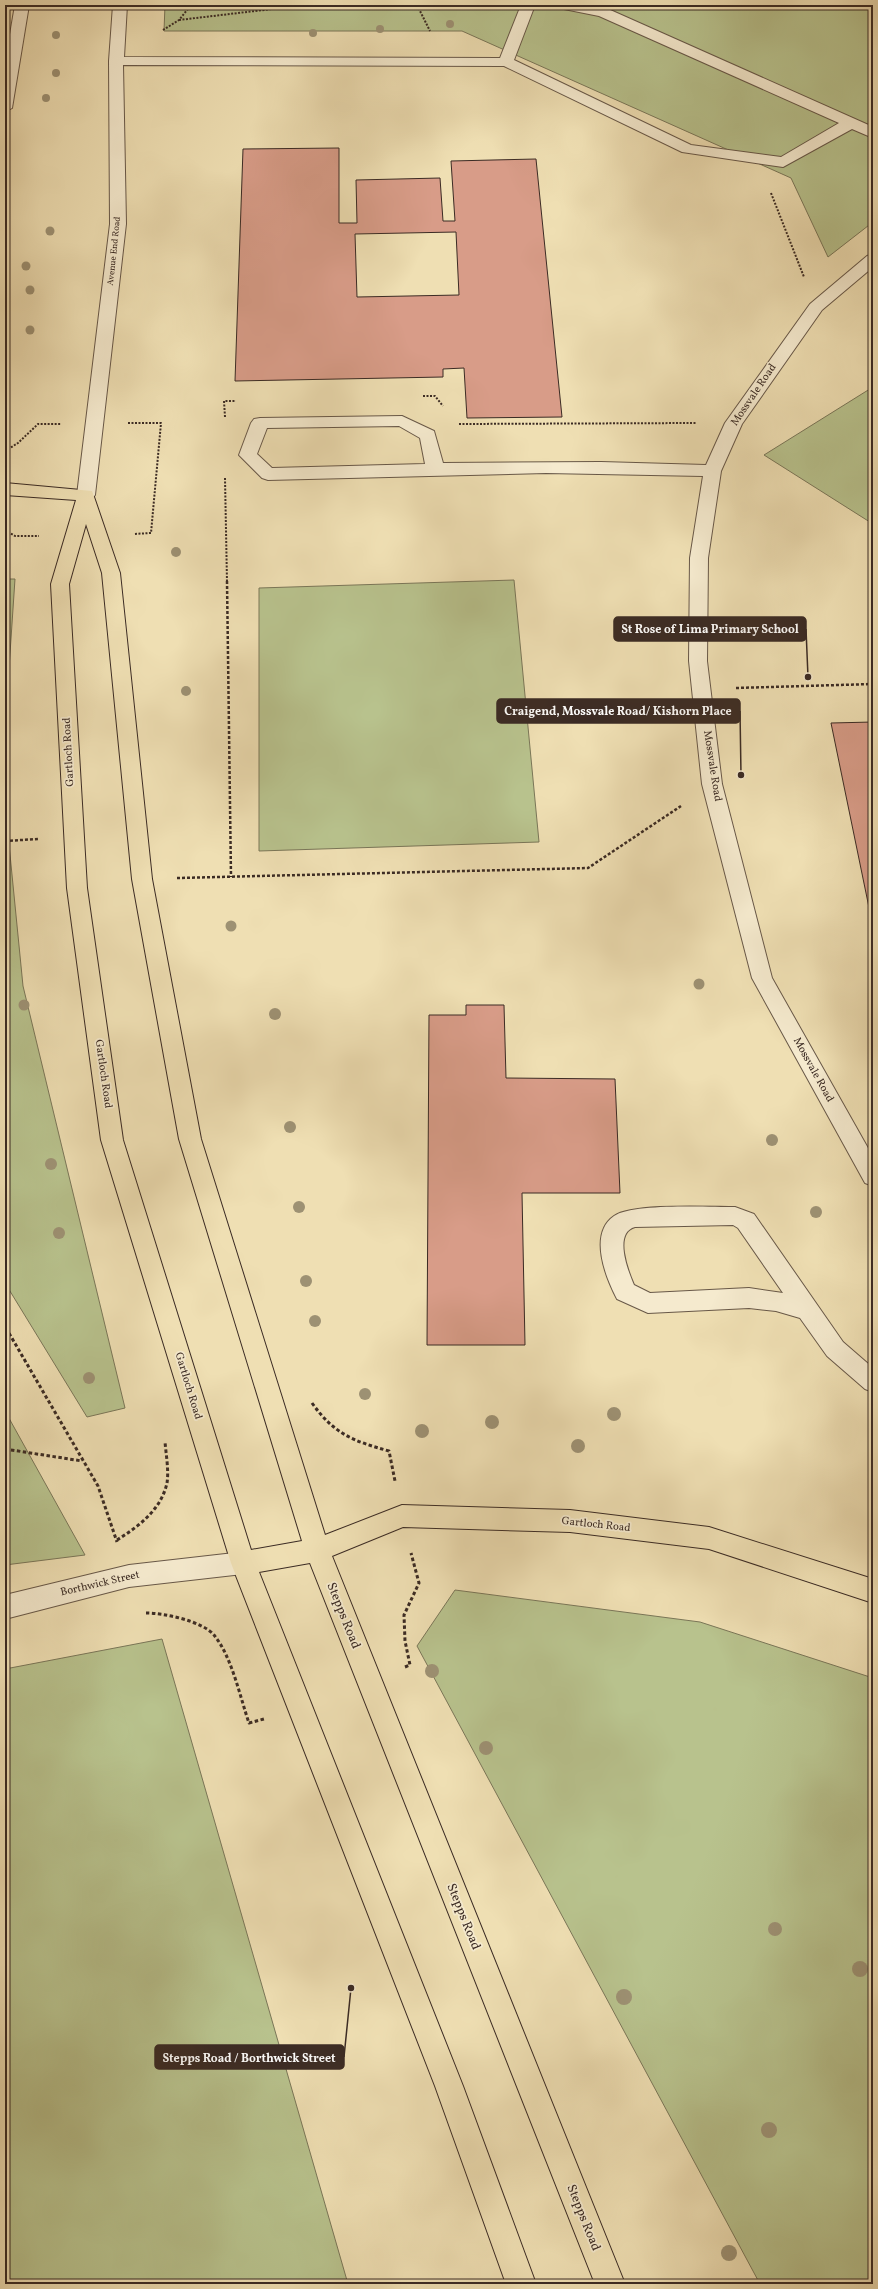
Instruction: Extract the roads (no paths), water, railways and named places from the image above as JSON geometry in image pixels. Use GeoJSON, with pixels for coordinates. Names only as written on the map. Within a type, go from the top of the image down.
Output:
{"type":"FeatureCollection","features":[{"type":"Feature","properties":{"kind":"main road"},"geometry":{"type":"LineString","coordinates":[[5,489],[86,495],[111,574],[142,879],[190,1139],[317,1550]]}},
{"type":"Feature","properties":{"kind":"main road","name":"Gartloch Road"},"geometry":{"type":"LineString","coordinates":[[86,495],[60,584],[77,888],[112,1140],[244,1563],[317,1550],[402,1516],[570,1521],[709,1538],[873,1591]]}},
{"type":"Feature","properties":{"kind":"main road","name":"Stepps Road"},"geometry":{"type":"LineString","coordinates":[[317,1550],[610,2284]]}},
{"type":"Feature","properties":{"kind":"main road"},"geometry":{"type":"LineString","coordinates":[[244,1563],[449,2086],[521,2284]]}},
{"type":"Feature","properties":{"kind":"street"},"geometry":{"type":"LineString","coordinates":[[5,108],[22,5]]}},
{"type":"Feature","properties":{"kind":"street","name":"Avenue End Road"},"geometry":{"type":"LineString","coordinates":[[86,495],[118,224],[116,61],[120,5]]}},
{"type":"Feature","properties":{"kind":"street"},"geometry":{"type":"LineString","coordinates":[[506,62],[528,5]]}},
{"type":"Feature","properties":{"kind":"street"},"geometry":{"type":"LineString","coordinates":[[564,5],[602,12],[873,133]]}},
{"type":"Feature","properties":{"kind":"street"},"geometry":{"type":"LineString","coordinates":[[116,61],[506,62],[687,149],[783,162],[851,123]]}},
{"type":"Feature","properties":{"kind":"street","name":"Mossvale Road"},"geometry":{"type":"LineString","coordinates":[[873,258],[816,307],[734,423],[712,471],[699,558],[698,661],[712,784],[762,978],[873,1177]]}},
{"type":"Feature","properties":{"kind":"street"},"geometry":{"type":"LineString","coordinates":[[435,468],[428,435],[402,422],[260,423],[248,455],[268,474],[435,468],[622,466],[712,471]]}},
{"type":"Feature","properties":{"kind":"street"},"geometry":{"type":"LineString","coordinates":[[810,1311],[776,1301],[749,1298],[648,1303],[625,1292],[618,1277],[613,1253],[614,1233],[620,1223],[635,1218],[735,1216],[746,1221],[810,1311],[835,1349],[873,1382]]}},
{"type":"Feature","properties":{"kind":"street","name":"Borthwick Street"},"geometry":{"type":"LineString","coordinates":[[5,1607],[129,1576],[244,1563]]}},
{"type":"Feature","properties":{"kind":"place","name":"St Rose of Lima Primary School"},"geometry":{"type":"Point","coordinates":[808,677]}},
{"type":"Feature","properties":{"kind":"place","name":"Craigend, Mossvale Road/ Kishorn Place"},"geometry":{"type":"Point","coordinates":[741,775]}},
{"type":"Feature","properties":{"kind":"place","name":"Stepps Road / Borthwick Street"},"geometry":{"type":"Point","coordinates":[351,1988]}}]}
